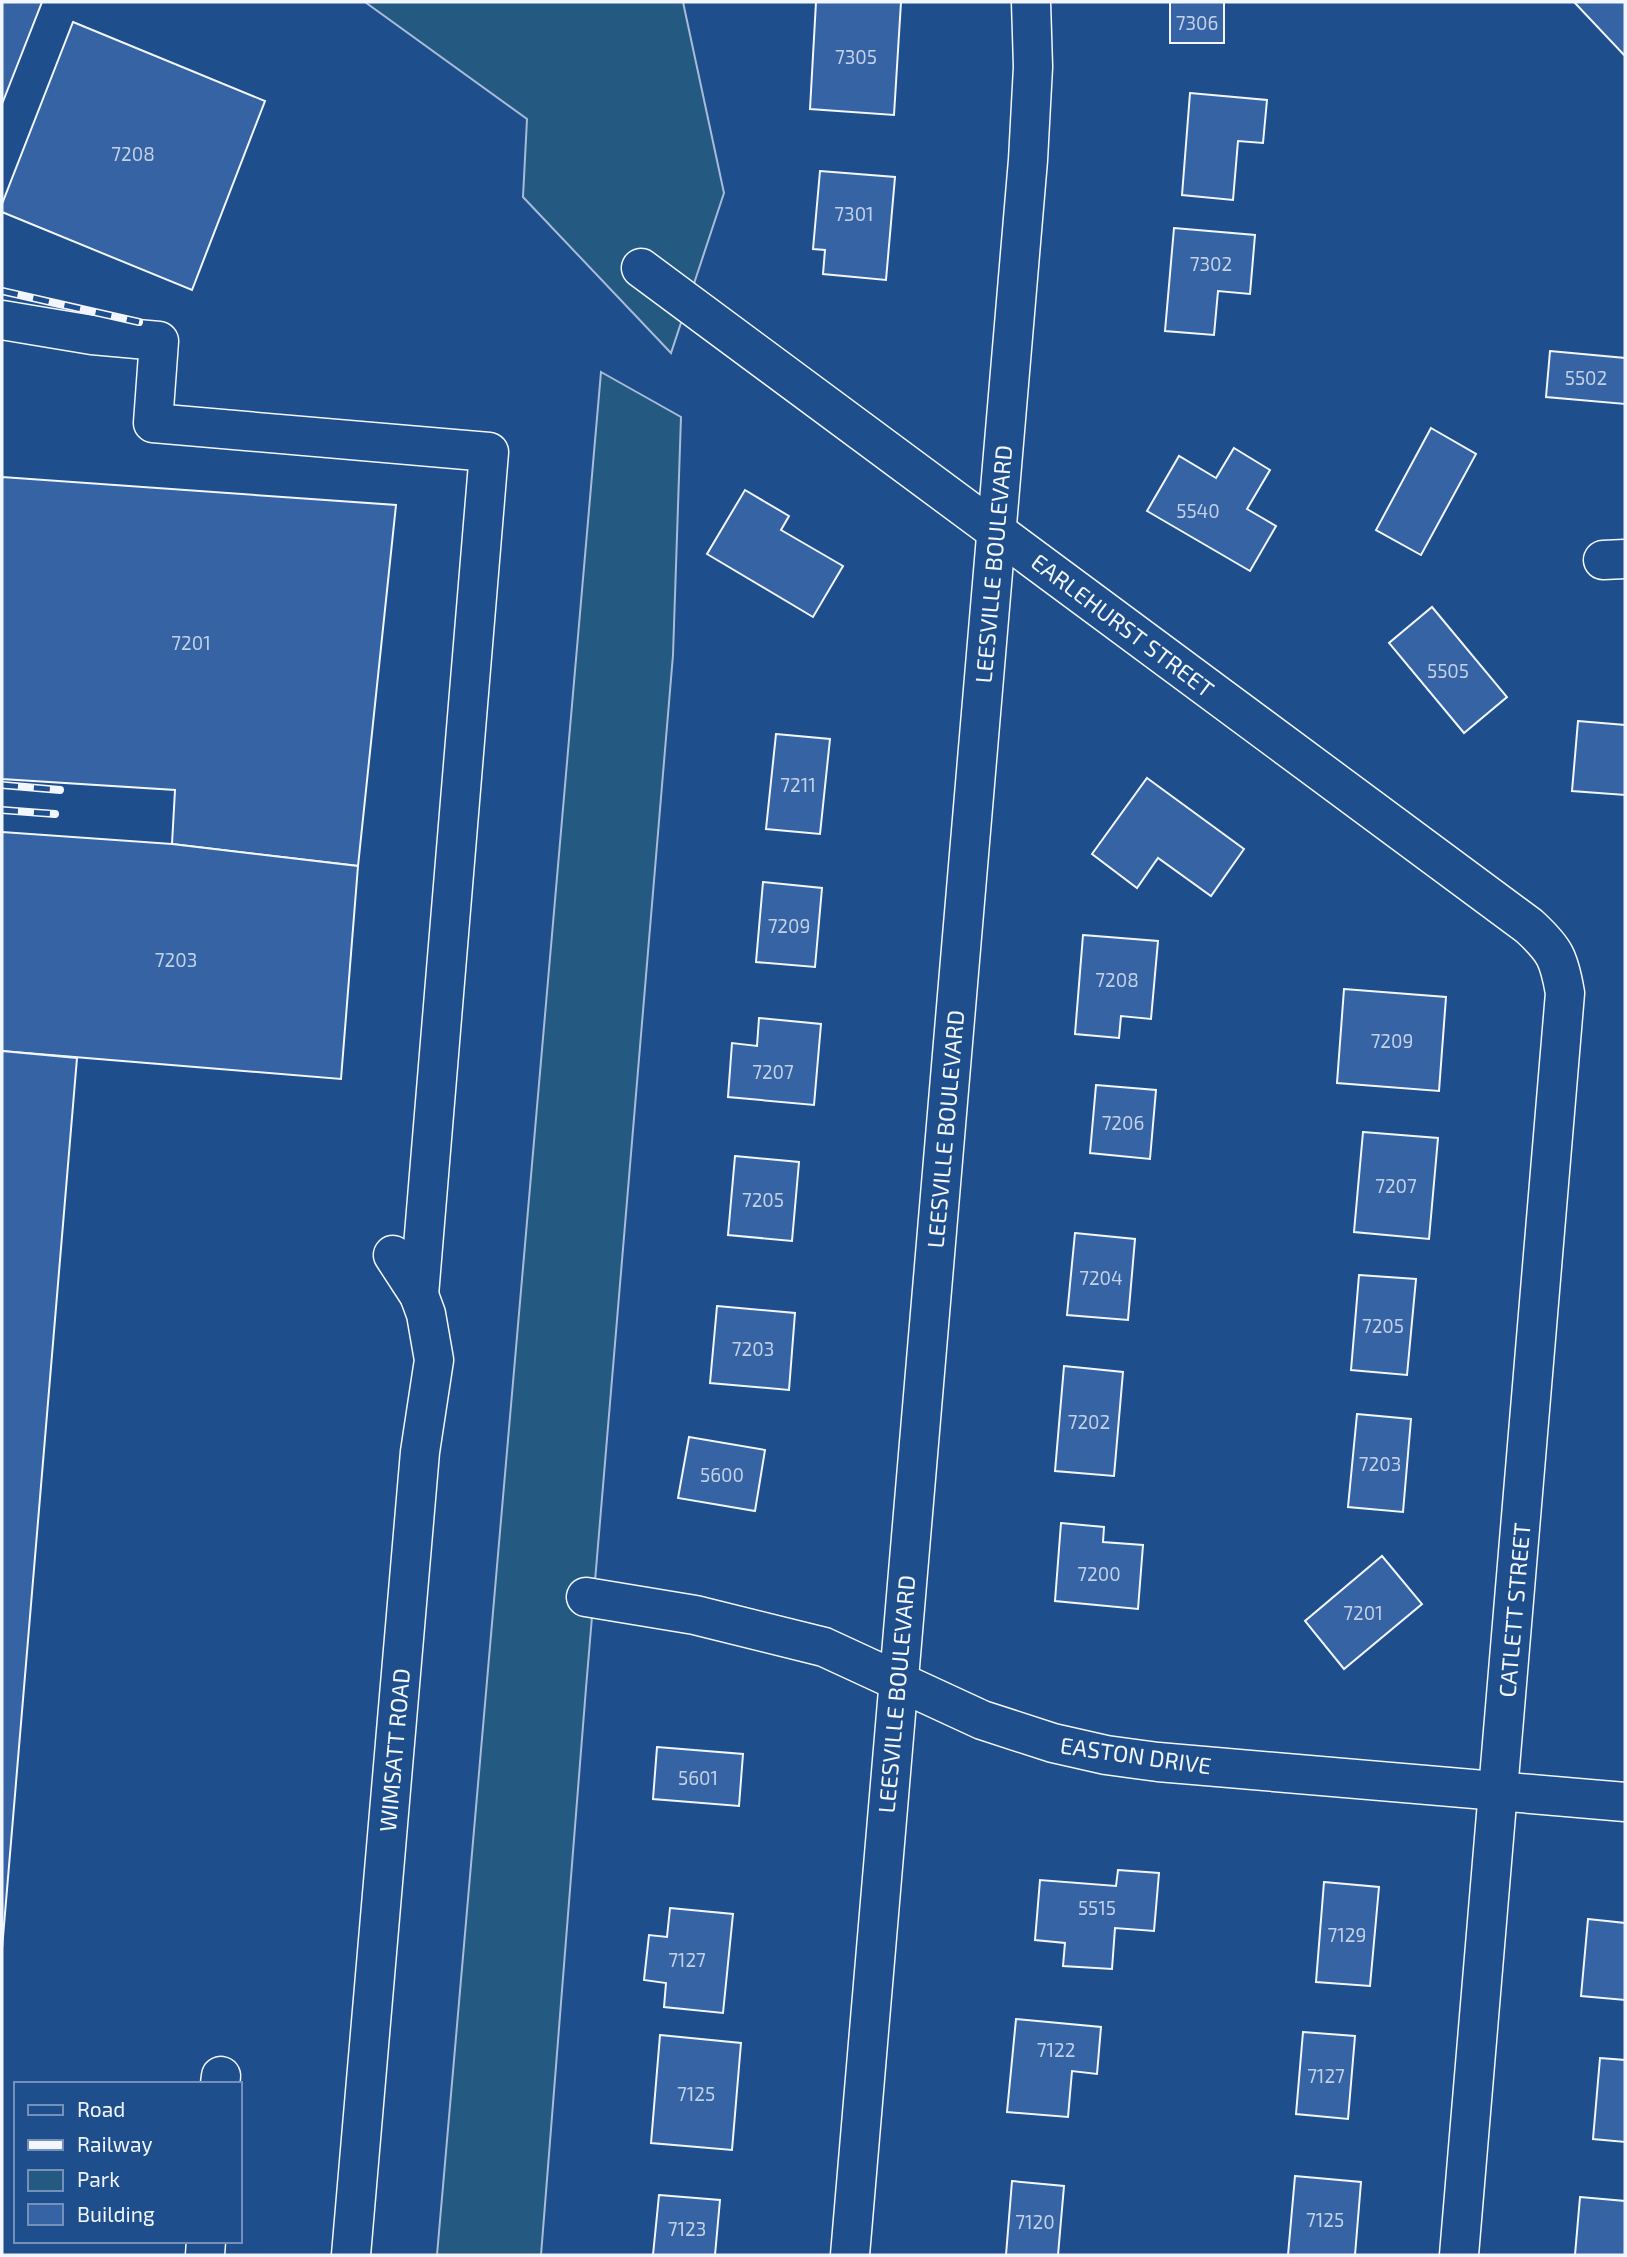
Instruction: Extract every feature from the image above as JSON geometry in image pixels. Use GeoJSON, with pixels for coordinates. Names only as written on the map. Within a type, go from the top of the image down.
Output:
{"type":"FeatureCollection","features":[{"type":"Feature","properties":{"kind":"street","name":"LEESVILLE BOULEVARD"},"geometry":{"type":"LineString","coordinates":[[850,2255],[1028,160],[1033,67],[1031,2]]}},
{"type":"Feature","properties":{"kind":"street","name":"EARLEHURST STREET"},"geometry":{"type":"LineString","coordinates":[[641,268],[1529,926],[1550,945],[1561,965]]}},
{"type":"Feature","properties":{"kind":"street"},"geometry":{"type":"LineString","coordinates":[[2,320],[92,335],[159,341],[153,423],[489,453],[419,1295]]}},
{"type":"Feature","properties":{"kind":"street","name":"CATLETT STREET"},"geometry":{"type":"LineString","coordinates":[[1459,2255],[1565,993],[1561,965]]}},
{"type":"Feature","properties":{"kind":"street","name":"WIMSATT ROAD"},"geometry":{"type":"LineString","coordinates":[[351,2255],[419,1465],[434,1360],[426,1314],[419,1295],[393,1255]]}},
{"type":"Feature","properties":{"kind":"street","name":"EASTON DRIVE"},"geometry":{"type":"LineString","coordinates":[[586,1597],[695,1615],[824,1647],[982,1720],[1053,1743],[1106,1755],[1158,1762],[1625,1802]]}},
{"type":"Feature","properties":{"kind":"green space"},"geometry":{"type":"Polygon","coordinates":[[[365,2],[683,2],[724,193],[671,353],[523,197],[527,119],[365,2]]]}},
{"type":"Feature","properties":{"kind":"green space"},"geometry":{"type":"Polygon","coordinates":[[[601,372],[681,417],[673,655],[541,2255],[437,2255],[601,372]]]}},
{"type":"Feature","properties":{"kind":"building"},"geometry":{"type":"Polygon","coordinates":[[[2,2],[42,2],[2,104],[2,2]]]}},
{"type":"Feature","properties":{"kind":"building"},"geometry":{"type":"Polygon","coordinates":[[[816,2],[901,2],[894,115],[810,109],[816,2]]]}},
{"type":"Feature","properties":{"kind":"building"},"geometry":{"type":"Polygon","coordinates":[[[1170,2],[1224,2],[1224,43],[1170,43],[1170,2]]]}},
{"type":"Feature","properties":{"kind":"building"},"geometry":{"type":"Polygon","coordinates":[[[1574,2],[1625,2],[1625,56],[1574,2]]]}},
{"type":"Feature","properties":{"kind":"building"},"geometry":{"type":"Polygon","coordinates":[[[73,22],[265,101],[192,290],[2,212],[2,204],[73,22]]]}},
{"type":"Feature","properties":{"kind":"building"},"geometry":{"type":"Polygon","coordinates":[[[1190,93],[1267,100],[1263,143],[1238,141],[1233,200],[1182,195],[1190,93]]]}},
{"type":"Feature","properties":{"kind":"building"},"geometry":{"type":"Polygon","coordinates":[[[820,171],[895,177],[886,280],[823,274],[825,250],[813,249],[820,171]]]}},
{"type":"Feature","properties":{"kind":"building"},"geometry":{"type":"Polygon","coordinates":[[[1174,228],[1255,235],[1250,294],[1218,291],[1214,335],[1165,331],[1174,228]]]}},
{"type":"Feature","properties":{"kind":"building"},"geometry":{"type":"Polygon","coordinates":[[[1550,351],[1625,358],[1625,404],[1546,397],[1550,351]]]}},
{"type":"Feature","properties":{"kind":"building"},"geometry":{"type":"Polygon","coordinates":[[[1431,428],[1476,454],[1421,555],[1376,530],[1431,428]]]}},
{"type":"Feature","properties":{"kind":"building"},"geometry":{"type":"Polygon","coordinates":[[[1234,448],[1270,470],[1247,509],[1276,526],[1250,571],[1147,511],[1179,456],[1216,478],[1234,448]]]}},
{"type":"Feature","properties":{"kind":"building"},"geometry":{"type":"Polygon","coordinates":[[[2,477],[396,505],[358,866],[172,844],[175,790],[2,779],[2,477]]]}},
{"type":"Feature","properties":{"kind":"building"},"geometry":{"type":"Polygon","coordinates":[[[745,490],[789,516],[781,530],[843,566],[813,617],[707,554],[745,490]]]}},
{"type":"Feature","properties":{"kind":"building"},"geometry":{"type":"Polygon","coordinates":[[[1432,607],[1507,697],[1464,733],[1389,643],[1432,607]]]}},
{"type":"Feature","properties":{"kind":"building"},"geometry":{"type":"Polygon","coordinates":[[[1578,721],[1625,725],[1625,795],[1572,791],[1578,721]]]}},
{"type":"Feature","properties":{"kind":"building"},"geometry":{"type":"Polygon","coordinates":[[[776,734],[830,739],[820,834],[766,829],[776,734]]]}},
{"type":"Feature","properties":{"kind":"building"},"geometry":{"type":"Polygon","coordinates":[[[1147,778],[1244,849],[1211,896],[1158,858],[1137,888],[1092,854],[1147,778]]]}},
{"type":"Feature","properties":{"kind":"building"},"geometry":{"type":"Polygon","coordinates":[[[2,832],[172,844],[358,866],[341,1079],[2,1051],[2,832]]]}},
{"type":"Feature","properties":{"kind":"building"},"geometry":{"type":"Polygon","coordinates":[[[763,882],[822,888],[815,967],[756,962],[763,882]]]}},
{"type":"Feature","properties":{"kind":"building"},"geometry":{"type":"Polygon","coordinates":[[[1083,935],[1158,941],[1151,1019],[1121,1016],[1119,1038],[1075,1034],[1083,935]]]}},
{"type":"Feature","properties":{"kind":"building"},"geometry":{"type":"Polygon","coordinates":[[[1344,989],[1446,997],[1439,1091],[1337,1083],[1344,989]]]}},
{"type":"Feature","properties":{"kind":"building"},"geometry":{"type":"Polygon","coordinates":[[[759,1018],[821,1024],[814,1105],[728,1097],[732,1043],[757,1046],[759,1018]]]}},
{"type":"Feature","properties":{"kind":"building"},"geometry":{"type":"Polygon","coordinates":[[[2,1051],[77,1058],[2,1949],[2,1051]]]}},
{"type":"Feature","properties":{"kind":"building"},"geometry":{"type":"Polygon","coordinates":[[[1096,1085],[1156,1090],[1150,1159],[1090,1153],[1096,1085]]]}},
{"type":"Feature","properties":{"kind":"building"},"geometry":{"type":"Polygon","coordinates":[[[1363,1132],[1438,1138],[1429,1239],[1354,1232],[1363,1132]]]}},
{"type":"Feature","properties":{"kind":"building"},"geometry":{"type":"Polygon","coordinates":[[[735,1156],[799,1162],[792,1241],[728,1235],[735,1156]]]}},
{"type":"Feature","properties":{"kind":"building"},"geometry":{"type":"Polygon","coordinates":[[[1075,1233],[1135,1239],[1128,1320],[1067,1315],[1075,1233]]]}},
{"type":"Feature","properties":{"kind":"building"},"geometry":{"type":"Polygon","coordinates":[[[1359,1275],[1416,1279],[1407,1375],[1351,1370],[1359,1275]]]}},
{"type":"Feature","properties":{"kind":"building"},"geometry":{"type":"Polygon","coordinates":[[[717,1306],[795,1313],[789,1390],[710,1383],[717,1306]]]}},
{"type":"Feature","properties":{"kind":"building"},"geometry":{"type":"Polygon","coordinates":[[[1064,1366],[1123,1372],[1114,1476],[1055,1471],[1064,1366]]]}},
{"type":"Feature","properties":{"kind":"building"},"geometry":{"type":"Polygon","coordinates":[[[1357,1414],[1411,1419],[1403,1512],[1348,1507],[1357,1414]]]}},
{"type":"Feature","properties":{"kind":"building"},"geometry":{"type":"Polygon","coordinates":[[[689,1437],[765,1450],[755,1511],[678,1498],[689,1437]]]}},
{"type":"Feature","properties":{"kind":"building"},"geometry":{"type":"Polygon","coordinates":[[[1061,1523],[1104,1527],[1103,1542],[1143,1545],[1138,1609],[1055,1601],[1061,1523]]]}},
{"type":"Feature","properties":{"kind":"building"},"geometry":{"type":"Polygon","coordinates":[[[1382,1556],[1422,1604],[1344,1669],[1305,1621],[1382,1556]]]}},
{"type":"Feature","properties":{"kind":"building"},"geometry":{"type":"Polygon","coordinates":[[[657,1747],[743,1754],[739,1806],[653,1799],[657,1747]]]}},
{"type":"Feature","properties":{"kind":"building"},"geometry":{"type":"Polygon","coordinates":[[[1118,1870],[1159,1873],[1154,1931],[1115,1928],[1112,1969],[1063,1966],[1065,1943],[1035,1940],[1040,1880],[1116,1886],[1118,1870]]]}},
{"type":"Feature","properties":{"kind":"building"},"geometry":{"type":"Polygon","coordinates":[[[1324,1882],[1379,1887],[1370,1986],[1316,1982],[1324,1882]]]}},
{"type":"Feature","properties":{"kind":"building"},"geometry":{"type":"Polygon","coordinates":[[[670,1908],[733,1914],[723,2013],[664,2007],[666,1983],[644,1980],[649,1935],[667,1937],[670,1908]]]}},
{"type":"Feature","properties":{"kind":"building"},"geometry":{"type":"Polygon","coordinates":[[[1588,1919],[1625,1923],[1625,2000],[1581,1996],[1588,1919]]]}},
{"type":"Feature","properties":{"kind":"building"},"geometry":{"type":"Polygon","coordinates":[[[1016,2019],[1101,2027],[1097,2074],[1072,2071],[1068,2117],[1007,2112],[1016,2019]]]}},
{"type":"Feature","properties":{"kind":"building"},"geometry":{"type":"Polygon","coordinates":[[[1303,2032],[1355,2036],[1348,2119],[1296,2114],[1303,2032]]]}},
{"type":"Feature","properties":{"kind":"building"},"geometry":{"type":"Polygon","coordinates":[[[660,2035],[741,2043],[732,2150],[651,2143],[660,2035]]]}},
{"type":"Feature","properties":{"kind":"building"},"geometry":{"type":"Polygon","coordinates":[[[1600,2058],[1625,2060],[1625,2142],[1593,2139],[1600,2058]]]}},
{"type":"Feature","properties":{"kind":"building"},"geometry":{"type":"Polygon","coordinates":[[[1295,2176],[1361,2182],[1355,2255],[1288,2255],[1295,2176]]]}},
{"type":"Feature","properties":{"kind":"building"},"geometry":{"type":"Polygon","coordinates":[[[1012,2181],[1064,2186],[1058,2255],[1006,2255],[1012,2181]]]}},
{"type":"Feature","properties":{"kind":"building"},"geometry":{"type":"Polygon","coordinates":[[[659,2195],[720,2200],[715,2255],[653,2255],[659,2195]]]}},
{"type":"Feature","properties":{"kind":"building"},"geometry":{"type":"Polygon","coordinates":[[[1580,2197],[1625,2201],[1625,2255],[1575,2255],[1580,2197]]]}},
{"type":"Feature","properties":{"kind":"railway"},"geometry":{"type":"LineString","coordinates":[[2,291],[139,322]]}},
{"type":"Feature","properties":{"kind":"railway"},"geometry":{"type":"LineString","coordinates":[[2,785],[60,790]]}},
{"type":"Feature","properties":{"kind":"railway"},"geometry":{"type":"LineString","coordinates":[[2,810],[55,814]]}}]}
